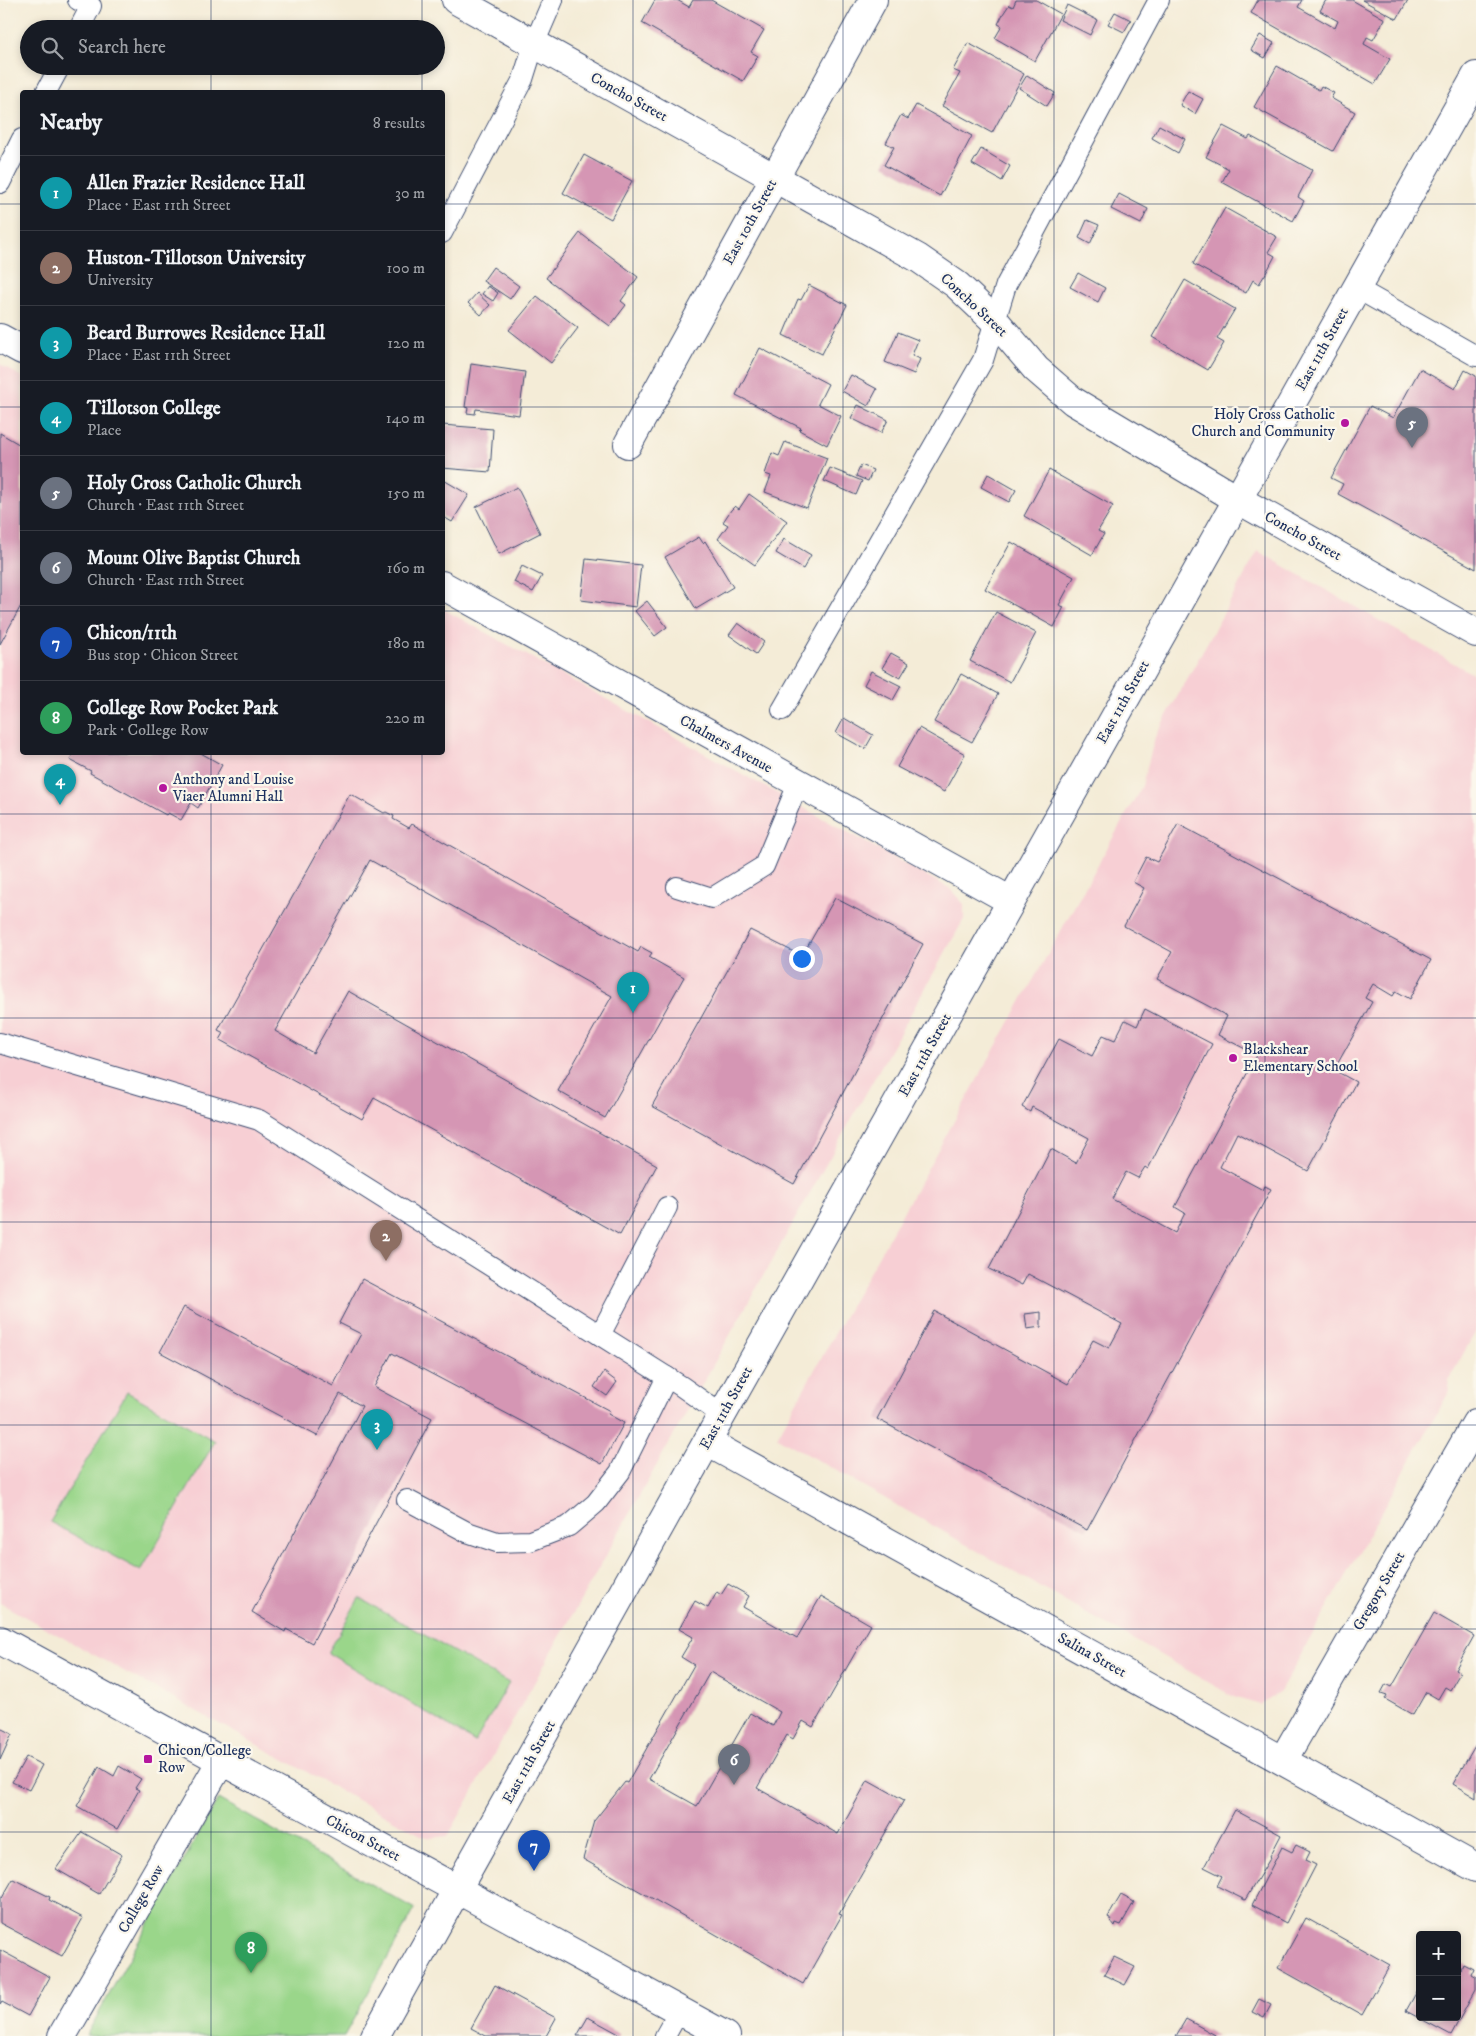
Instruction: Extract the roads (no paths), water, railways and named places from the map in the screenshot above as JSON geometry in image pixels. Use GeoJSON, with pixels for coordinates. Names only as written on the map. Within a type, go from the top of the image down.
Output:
{"type":"FeatureCollection","features":[{"type":"Feature","properties":{"kind":"street","name":"Concho Street"},"geometry":{"type":"LineString","coordinates":[[456,0],[918,258],[957,285],[996,322],[1036,369],[1074,401],[1237,499],[1476,633]]}},
{"type":"Feature","properties":{"kind":"street","name":"East 10th Street"},"geometry":{"type":"LineString","coordinates":[[628,444],[873,0]]}},
{"type":"Feature","properties":{"kind":"street","name":"East 11th Street"},"geometry":{"type":"LineString","coordinates":[[375,2036],[722,1415],[1476,76]]}},
{"type":"Feature","properties":{"kind":"street"},"geometry":{"type":"LineString","coordinates":[[0,338],[20,349]]}},
{"type":"Feature","properties":{"kind":"street","name":"Chalmers Avenue"},"geometry":{"type":"LineString","coordinates":[[445,587],[1011,901]]}},
{"type":"Feature","properties":{"kind":"street","name":"Gregory Street"},"geometry":{"type":"LineString","coordinates":[[1283,1760],[1476,1424]]}},
{"type":"Feature","properties":{"kind":"street","name":"Salina Street"},"geometry":{"type":"LineString","coordinates":[[707,1442],[1476,1868]]}},
{"type":"Feature","properties":{"kind":"street","name":"Chicon Street"},"geometry":{"type":"LineString","coordinates":[[0,1640],[458,1888],[726,2036]]}},
{"type":"Feature","properties":{"kind":"street","name":"College Row"},"geometry":{"type":"LineString","coordinates":[[62,2036],[221,1761]]}},
{"type":"Feature","properties":{"kind":"lane"},"geometry":{"type":"LineString","coordinates":[[78,0],[91,6],[84,20]]}},
{"type":"Feature","properties":{"kind":"lane"},"geometry":{"type":"LineString","coordinates":[[445,227],[523,79],[534,44],[553,0]]}},
{"type":"Feature","properties":{"kind":"lane"},"geometry":{"type":"LineString","coordinates":[[782,710],[984,360],[1006,285],[1159,0]]}},
{"type":"Feature","properties":{"kind":"lane"},"geometry":{"type":"LineString","coordinates":[[47,90],[55,75]]}},
{"type":"Feature","properties":{"kind":"lane"},"geometry":{"type":"LineString","coordinates":[[0,184],[20,144]]}},
{"type":"Feature","properties":{"kind":"lane"},"geometry":{"type":"LineString","coordinates":[[1356,288],[1476,356]]}},
{"type":"Feature","properties":{"kind":"lane"},"geometry":{"type":"LineString","coordinates":[[677,887],[712,898],[764,866],[798,784]]}},
{"type":"Feature","properties":{"kind":"lane"},"geometry":{"type":"LineString","coordinates":[[0,1043],[259,1120],[600,1335],[722,1415]]}},
{"type":"Feature","properties":{"kind":"lane"},"geometry":{"type":"LineString","coordinates":[[600,1335],[667,1207]]}},
{"type":"Feature","properties":{"kind":"lane"},"geometry":{"type":"LineString","coordinates":[[407,1500],[467,1532],[497,1542],[530,1541],[570,1526],[596,1503],[620,1472],[667,1378]]}},
{"type":"Feature","properties":{"kind":"lane"},"geometry":{"type":"LineString","coordinates":[[665,2036],[679,2010]]}},
{"type":"Feature","properties":{"kind":"place","name":"Holy Cross Catholic Church and Community"},"geometry":{"type":"Point","coordinates":[1345,423]}},
{"type":"Feature","properties":{"kind":"place","name":"Holy Cross Catholic Church"},"geometry":{"type":"Point","coordinates":[1412,448]}},
{"type":"Feature","properties":{"kind":"place","name":"Anthony and Louise Viaer Alumni Hall"},"geometry":{"type":"Point","coordinates":[163,788]}},
{"type":"Feature","properties":{"kind":"place","name":"Tillotson College"},"geometry":{"type":"Point","coordinates":[60,805]}},
{"type":"Feature","properties":{"kind":"place","name":"Allen Frazier Residence Hall"},"geometry":{"type":"Point","coordinates":[633,1013]}},
{"type":"Feature","properties":{"kind":"place","name":"Blackshear Elementary School"},"geometry":{"type":"Point","coordinates":[1233,1058]}},
{"type":"Feature","properties":{"kind":"place","name":"Huston-Tillotson University"},"geometry":{"type":"Point","coordinates":[386,1261]}},
{"type":"Feature","properties":{"kind":"place","name":"Beard Burrowes Residence Hall"},"geometry":{"type":"Point","coordinates":[377,1450]}},
{"type":"Feature","properties":{"kind":"place","name":"Chicon/College Row"},"geometry":{"type":"Point","coordinates":[148,1759]}},
{"type":"Feature","properties":{"kind":"place","name":"Mount Olive Baptist Church"},"geometry":{"type":"Point","coordinates":[734,1785]}},
{"type":"Feature","properties":{"kind":"place","name":"Chicon/11th"},"geometry":{"type":"Point","coordinates":[534,1871]}},
{"type":"Feature","properties":{"kind":"place","name":"College Row Pocket Park"},"geometry":{"type":"Point","coordinates":[251,1973]}}]}
